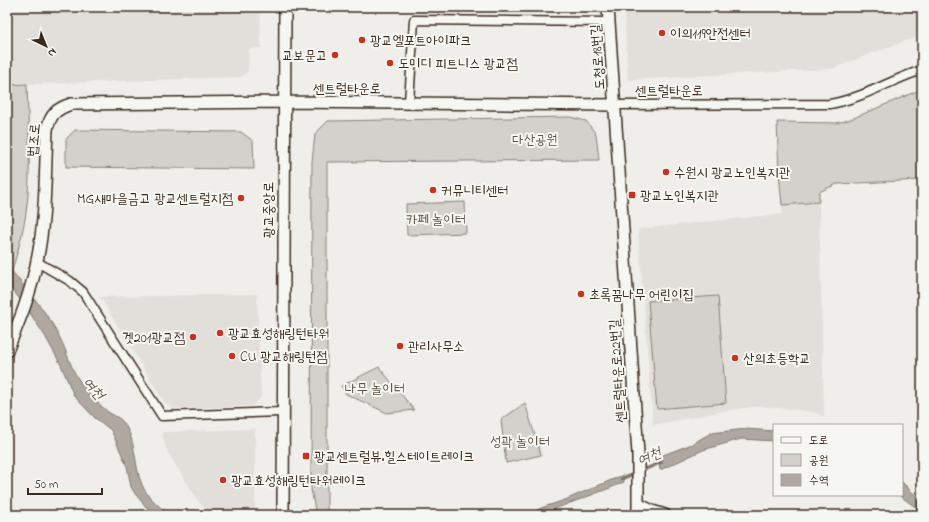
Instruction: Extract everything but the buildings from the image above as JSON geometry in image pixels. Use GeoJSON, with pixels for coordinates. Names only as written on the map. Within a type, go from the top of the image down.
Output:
{"type":"FeatureCollection","features":[{"type":"Feature","properties":{"kind":"street","name":"광교중앙로"},"geometry":{"type":"LineString","coordinates":[[283,515],[282,412],[285,7]]}},
{"type":"Feature","properties":{"kind":"street","name":"도청로18번길"},"geometry":{"type":"LineString","coordinates":[[608,7],[616,105]]}},
{"type":"Feature","properties":{"kind":"street"},"geometry":{"type":"LineString","coordinates":[[409,103],[414,20],[609,22]]}},
{"type":"Feature","properties":{"kind":"street","name":"센트럴타운로"},"geometry":{"type":"LineString","coordinates":[[284,102],[616,105],[830,104],[847,101],[861,96],[922,70]]}},
{"type":"Feature","properties":{"kind":"street","name":"법조로"},"geometry":{"type":"LineString","coordinates":[[7,351],[23,313],[36,266],[43,220],[47,129],[49,120],[60,107],[71,104],[284,102]]}},
{"type":"Feature","properties":{"kind":"street","name":"센트럴타운로22번길"},"geometry":{"type":"LineString","coordinates":[[616,105],[638,454],[638,507]]}},
{"type":"Feature","properties":{"kind":"street"},"geometry":{"type":"LineString","coordinates":[[36,266],[70,281],[83,292],[162,416],[282,412]]}},
{"type":"Feature","properties":{"kind":"street"},"geometry":{"type":"LineString","coordinates":[[638,507],[665,515]]}},
{"type":"Feature","properties":{"kind":"shaded area"},"geometry":{"type":"Polygon","coordinates":[[[7,7],[260,7],[261,48],[249,49],[248,71],[242,77],[7,85],[7,7]]]}},
{"type":"Feature","properties":{"kind":"shaded area"},"geometry":{"type":"Polygon","coordinates":[[[624,7],[922,7],[922,37],[905,41],[831,69],[628,80],[624,7]]]}},
{"type":"Feature","properties":{"kind":"shaded area","name":"산의초등학교"},"geometry":{"type":"Polygon","coordinates":[[[819,202],[824,416],[808,411],[759,406],[724,411],[653,425],[638,229],[782,214],[782,205],[819,202]]]}},
{"type":"Feature","properties":{"kind":"shaded area"},"geometry":{"type":"Polygon","coordinates":[[[257,294],[261,397],[252,406],[173,409],[165,403],[100,297],[257,294]]]}},
{"type":"Feature","properties":{"kind":"shaded area"},"geometry":{"type":"Polygon","coordinates":[[[255,429],[255,515],[211,515],[199,502],[168,453],[162,432],[255,429]]]}},
{"type":"Feature","properties":{"kind":"green space"},"geometry":{"type":"Polygon","coordinates":[[[27,84],[29,149],[28,197],[18,251],[7,288],[7,85],[27,84]]]}},
{"type":"Feature","properties":{"kind":"green space"},"geometry":{"type":"Polygon","coordinates":[[[922,89],[922,180],[837,184],[819,192],[819,202],[782,205],[777,122],[836,123],[849,120],[922,89]]]}},
{"type":"Feature","properties":{"kind":"green space","name":"다산공원"},"geometry":{"type":"Polygon","coordinates":[[[570,117],[586,121],[596,134],[599,160],[327,162],[327,515],[316,515],[311,489],[312,162],[315,134],[328,121],[570,117]]]}},
{"type":"Feature","properties":{"kind":"green space"},"geometry":{"type":"Polygon","coordinates":[[[75,130],[241,132],[253,141],[254,169],[66,167],[66,139],[75,130]]]}},
{"type":"Feature","properties":{"kind":"green space","name":"카페 놀이터"},"geometry":{"type":"Polygon","coordinates":[[[465,202],[466,233],[407,235],[406,204],[465,202]]]}},
{"type":"Feature","properties":{"kind":"green space"},"geometry":{"type":"Polygon","coordinates":[[[718,296],[726,403],[657,409],[648,301],[718,296]]]}},
{"type":"Feature","properties":{"kind":"green space","name":"나무 놀이터"},"geometry":{"type":"Polygon","coordinates":[[[379,367],[414,410],[387,413],[346,394],[341,386],[379,367]]]}},
{"type":"Feature","properties":{"kind":"green space","name":"성곽 놀이터"},"geometry":{"type":"Polygon","coordinates":[[[525,403],[541,455],[506,463],[501,420],[525,403]]]}},
{"type":"Feature","properties":{"kind":"water"},"geometry":{"type":"Polygon","coordinates":[[[7,265],[42,308],[54,327],[62,342],[73,370],[82,384],[100,405],[123,422],[131,438],[138,472],[146,493],[170,515],[153,515],[136,495],[131,487],[127,466],[111,430],[95,418],[74,396],[61,365],[45,336],[26,307],[7,283],[7,265]]]}},
{"type":"Feature","properties":{"kind":"water"},"geometry":{"type":"Polygon","coordinates":[[[746,429],[773,431],[773,441],[741,439],[703,450],[660,470],[658,457],[692,444],[711,433],[746,429]]]}},
{"type":"Feature","properties":{"kind":"water"},"geometry":{"type":"Polygon","coordinates":[[[623,475],[624,482],[610,488],[557,508],[544,515],[528,515],[541,508],[565,500],[623,475]]]}},
{"type":"Feature","properties":{"kind":"water"},"geometry":{"type":"Polygon","coordinates":[[[903,483],[922,502],[922,512],[900,496],[903,496],[903,483]]]}},
{"type":"Feature","properties":{"kind":"waterway","name":"여천"},"geometry":{"type":"LineString","coordinates":[[641,471],[662,462]]}},
{"type":"Feature","properties":{"kind":"waterway","name":"여천"},"geometry":{"type":"LineString","coordinates":[[621,479],[636,473]]}},
{"type":"Feature","properties":{"kind":"place","name":"이의119안전센터"},"geometry":{"type":"Point","coordinates":[662,33]}},
{"type":"Feature","properties":{"kind":"place","name":"광교엘포트아이파크"},"geometry":{"type":"Point","coordinates":[362,40]}},
{"type":"Feature","properties":{"kind":"place","name":"교보문고"},"geometry":{"type":"Point","coordinates":[335,55]}},
{"type":"Feature","properties":{"kind":"place","name":"도미디 피트니스 광교점"},"geometry":{"type":"Point","coordinates":[390,63]}},
{"type":"Feature","properties":{"kind":"place","name":"수원시 광교노인복지관"},"geometry":{"type":"Point","coordinates":[666,172]}},
{"type":"Feature","properties":{"kind":"place","name":"커뮤니티센터"},"geometry":{"type":"Point","coordinates":[433,190]}},
{"type":"Feature","properties":{"kind":"place","name":"광교노인복지관"},"geometry":{"type":"Point","coordinates":[632,195]}},
{"type":"Feature","properties":{"kind":"place","name":"MG새마을금고 광교센트럴지점"},"geometry":{"type":"Point","coordinates":[241,198]}},
{"type":"Feature","properties":{"kind":"place","name":"초록꿈나무 어린이집"},"geometry":{"type":"Point","coordinates":[581,294]}},
{"type":"Feature","properties":{"kind":"place","name":"광교효성해링턴타워"},"geometry":{"type":"Point","coordinates":[220,333]}},
{"type":"Feature","properties":{"kind":"place","name":"겟201광교점"},"geometry":{"type":"Point","coordinates":[193,337]}},
{"type":"Feature","properties":{"kind":"place","name":"관리사무소"},"geometry":{"type":"Point","coordinates":[400,346]}},
{"type":"Feature","properties":{"kind":"place","name":"CU 광교해링턴점"},"geometry":{"type":"Point","coordinates":[232,356]}},
{"type":"Feature","properties":{"kind":"place","name":"산의초등학교"},"geometry":{"type":"Point","coordinates":[735,358]}},
{"type":"Feature","properties":{"kind":"place","name":"광교센트럴뷰.힐스테이트레이크"},"geometry":{"type":"Point","coordinates":[306,456]}},
{"type":"Feature","properties":{"kind":"place","name":"광교효성해링턴타워레이크"},"geometry":{"type":"Point","coordinates":[223,480]}}]}
